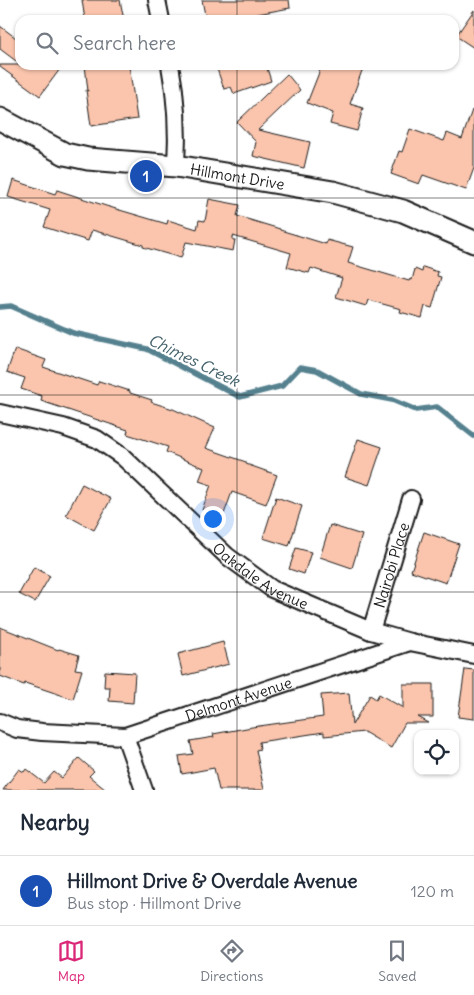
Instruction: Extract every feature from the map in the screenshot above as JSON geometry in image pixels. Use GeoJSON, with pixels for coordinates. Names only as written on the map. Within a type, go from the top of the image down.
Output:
{"type":"FeatureCollection","features":[{"type":"Feature","properties":{"kind":"street"},"geometry":{"type":"LineString","coordinates":[[157,0],[160,15]]}},
{"type":"Feature","properties":{"kind":"street"},"geometry":{"type":"LineString","coordinates":[[171,70],[174,93],[176,166]]}},
{"type":"Feature","properties":{"kind":"street","name":"Hillmont Drive"},"geometry":{"type":"LineString","coordinates":[[0,119],[65,154],[88,159],[176,166],[333,192],[403,211],[474,242]]}},
{"type":"Feature","properties":{"kind":"street","name":"Oakdale Avenue"},"geometry":{"type":"LineString","coordinates":[[0,413],[63,427],[97,439],[123,457],[226,556],[272,589],[371,631],[410,642]]}},
{"type":"Feature","properties":{"kind":"street","name":"Nairobi Place"},"geometry":{"type":"LineString","coordinates":[[371,631],[411,499]]}},
{"type":"Feature","properties":{"kind":"street","name":"Delmont Avenue"},"geometry":{"type":"LineString","coordinates":[[0,722],[18,729],[42,732],[125,736],[410,642],[474,655]]}},
{"type":"Feature","properties":{"kind":"street"},"geometry":{"type":"LineString","coordinates":[[125,736],[144,790]]}},
{"type":"Feature","properties":{"kind":"building"},"geometry":{"type":"Polygon","coordinates":[[[82,0],[120,0],[123,15],[84,15],[82,0]]]}},
{"type":"Feature","properties":{"kind":"building"},"geometry":{"type":"Polygon","coordinates":[[[202,0],[289,0],[290,8],[252,15],[205,15],[202,0]]]}},
{"type":"Feature","properties":{"kind":"building"},"geometry":{"type":"Polygon","coordinates":[[[474,10],[474,48],[459,38],[459,32],[474,10]]]}},
{"type":"Feature","properties":{"kind":"building"},"geometry":{"type":"Polygon","coordinates":[[[0,26],[15,37],[15,60],[0,49],[0,26]]]}},
{"type":"Feature","properties":{"kind":"building"},"geometry":{"type":"Polygon","coordinates":[[[0,65],[15,65],[15,70],[59,70],[40,96],[0,67],[0,65]]]}},
{"type":"Feature","properties":{"kind":"building"},"geometry":{"type":"Polygon","coordinates":[[[86,70],[130,70],[137,119],[91,126],[86,90],[88,91],[86,70]]]}},
{"type":"Feature","properties":{"kind":"building"},"geometry":{"type":"Polygon","coordinates":[[[217,70],[268,70],[271,81],[234,94],[231,87],[224,89],[217,70]]]}},
{"type":"Feature","properties":{"kind":"building"},"geometry":{"type":"Polygon","coordinates":[[[320,70],[362,70],[350,104],[363,108],[357,131],[330,124],[333,113],[307,103],[320,70]]]}},
{"type":"Feature","properties":{"kind":"building"},"geometry":{"type":"Polygon","coordinates":[[[287,74],[300,90],[258,130],[310,142],[304,168],[253,156],[256,142],[237,122],[287,74]]]}},
{"type":"Feature","properties":{"kind":"building"},"geometry":{"type":"Polygon","coordinates":[[[472,110],[474,111],[474,168],[466,190],[423,175],[419,184],[391,174],[399,151],[402,152],[410,129],[444,141],[447,133],[462,139],[472,110]]]}},
{"type":"Feature","properties":{"kind":"building"},"geometry":{"type":"Polygon","coordinates":[[[13,180],[55,194],[57,190],[167,224],[168,220],[197,229],[199,220],[205,221],[209,199],[240,205],[237,216],[326,244],[327,240],[353,247],[348,263],[409,281],[410,279],[412,280],[415,269],[422,272],[423,267],[438,272],[437,276],[441,277],[432,308],[425,306],[422,318],[400,312],[401,309],[368,300],[366,306],[336,297],[342,278],[311,268],[309,273],[287,267],[291,253],[233,236],[233,240],[235,240],[233,251],[186,242],[181,258],[92,230],[88,241],[44,227],[50,210],[8,197],[13,180]]]}},
{"type":"Feature","properties":{"kind":"building"},"geometry":{"type":"Polygon","coordinates":[[[15,349],[46,360],[43,367],[97,385],[99,381],[130,391],[130,393],[152,400],[151,402],[173,409],[215,428],[206,448],[277,475],[266,504],[232,492],[223,517],[202,510],[211,485],[199,481],[204,468],[166,452],[168,447],[127,434],[128,430],[41,401],[42,396],[21,389],[25,378],[7,372],[15,349]]]}},
{"type":"Feature","properties":{"kind":"building"},"geometry":{"type":"Polygon","coordinates":[[[358,439],[382,447],[369,485],[345,477],[358,439]]]}},
{"type":"Feature","properties":{"kind":"building"},"geometry":{"type":"Polygon","coordinates":[[[82,484],[111,499],[94,530],[66,515],[82,484]]]}},
{"type":"Feature","properties":{"kind":"building"},"geometry":{"type":"Polygon","coordinates":[[[276,497],[302,506],[289,546],[263,538],[276,497]]]}},
{"type":"Feature","properties":{"kind":"building"},"geometry":{"type":"Polygon","coordinates":[[[330,525],[362,535],[352,568],[320,557],[330,525]]]}},
{"type":"Feature","properties":{"kind":"building"},"geometry":{"type":"Polygon","coordinates":[[[424,532],[459,544],[446,583],[411,571],[424,532]]]}},
{"type":"Feature","properties":{"kind":"building"},"geometry":{"type":"Polygon","coordinates":[[[296,548],[311,552],[304,574],[289,569],[296,548]]]}},
{"type":"Feature","properties":{"kind":"building"},"geometry":{"type":"Polygon","coordinates":[[[34,567],[50,576],[35,602],[19,594],[34,567]]]}},
{"type":"Feature","properties":{"kind":"building"},"geometry":{"type":"Polygon","coordinates":[[[0,627],[58,650],[79,655],[75,669],[82,670],[73,699],[0,676],[0,627]]]}},
{"type":"Feature","properties":{"kind":"building"},"geometry":{"type":"Polygon","coordinates":[[[223,642],[229,664],[183,676],[178,654],[223,642]]]}},
{"type":"Feature","properties":{"kind":"building"},"geometry":{"type":"Polygon","coordinates":[[[465,669],[474,670],[474,719],[458,717],[465,669]]]}},
{"type":"Feature","properties":{"kind":"building"},"geometry":{"type":"Polygon","coordinates":[[[105,671],[135,673],[133,703],[109,701],[110,687],[104,687],[105,671]]]}},
{"type":"Feature","properties":{"kind":"building"},"geometry":{"type":"Polygon","coordinates":[[[403,684],[433,684],[433,717],[418,717],[429,723],[405,723],[391,748],[364,732],[324,736],[324,732],[259,742],[260,749],[256,750],[264,790],[219,790],[214,768],[182,774],[179,756],[193,754],[190,741],[214,737],[213,734],[323,717],[321,695],[349,693],[352,725],[370,695],[376,699],[379,694],[403,708],[403,684]]]}},
{"type":"Feature","properties":{"kind":"building"},"geometry":{"type":"Polygon","coordinates":[[[79,758],[94,771],[89,776],[106,790],[3,790],[19,769],[24,772],[26,769],[44,783],[54,772],[62,778],[79,758]]]}},
{"type":"Feature","properties":{"kind":"waterway","name":"Chimes Creek"},"geometry":{"type":"LineString","coordinates":[[0,307],[11,306],[73,333],[147,349],[240,397],[282,386],[300,367],[317,370],[361,394],[392,400],[416,410],[437,407],[474,436]]}},
{"type":"Feature","properties":{"kind":"place","name":"Hillmont Drive & Overdale Avenue"},"geometry":{"type":"Point","coordinates":[146,176]}}]}
